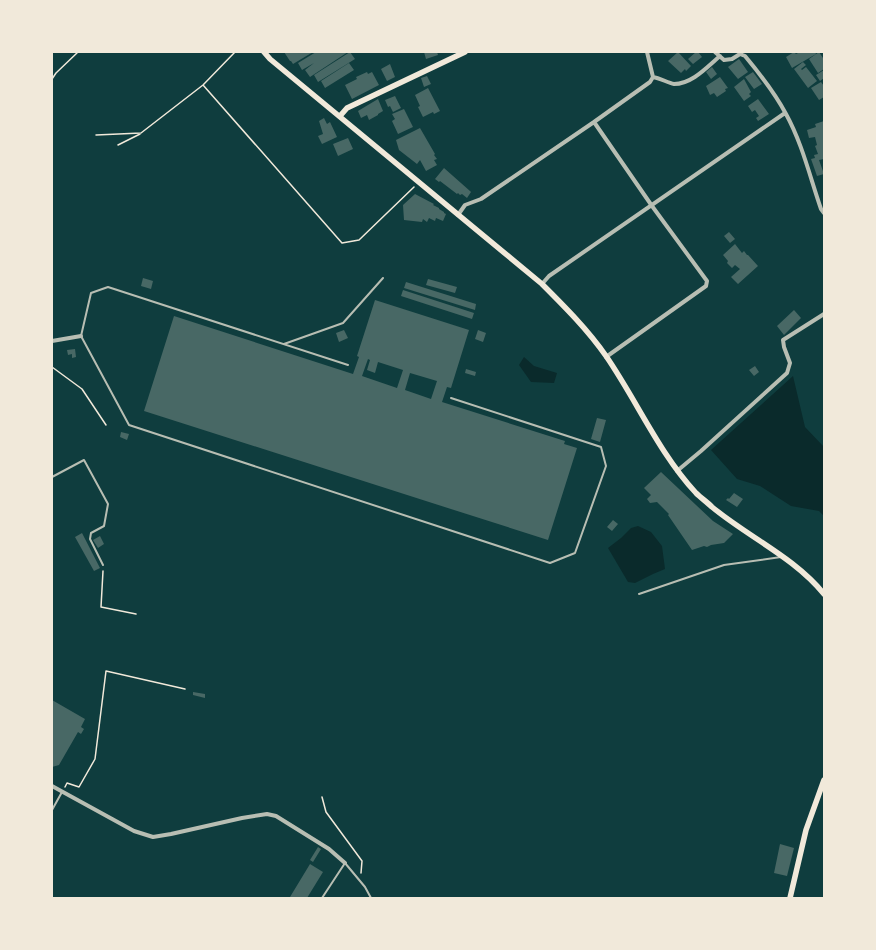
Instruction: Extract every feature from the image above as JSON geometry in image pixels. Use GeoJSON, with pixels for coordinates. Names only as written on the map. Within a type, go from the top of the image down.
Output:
{"type":"FeatureCollection","features":[{"type":"Feature","properties":{"kind":"main road"},"geometry":{"type":"LineString","coordinates":[[264,52],[270,59],[542,284],[571,313],[606,356],[677,471],[697,494],[721,515],[782,556],[814,582],[824,594]]}},
{"type":"Feature","properties":{"kind":"main road"},"geometry":{"type":"LineString","coordinates":[[340,116],[347,108],[465,52]]}},
{"type":"Feature","properties":{"kind":"main road"},"geometry":{"type":"LineString","coordinates":[[790,898],[806,830],[824,780]]}},
{"type":"Feature","properties":{"kind":"street"},"geometry":{"type":"LineString","coordinates":[[458,214],[465,205],[481,199],[650,82],[653,77],[647,52]]}},
{"type":"Feature","properties":{"kind":"street"},"geometry":{"type":"LineString","coordinates":[[715,52],[724,60],[732,60],[740,54],[745,56],[765,80],[786,113],[794,131],[824,214]]}},
{"type":"Feature","properties":{"kind":"street"},"geometry":{"type":"LineString","coordinates":[[653,77],[660,78],[672,84],[685,82],[720,56]]}},
{"type":"Feature","properties":{"kind":"street"},"geometry":{"type":"LineString","coordinates":[[542,284],[550,276],[786,113]]}},
{"type":"Feature","properties":{"kind":"street"},"geometry":{"type":"LineString","coordinates":[[594,122],[652,206],[707,281],[706,286],[606,356]]}},
{"type":"Feature","properties":{"kind":"street"},"geometry":{"type":"LineString","coordinates":[[677,471],[701,452],[787,373],[790,363],[783,340],[824,314]]}},
{"type":"Feature","properties":{"kind":"street"},"geometry":{"type":"LineString","coordinates":[[52,341],[81,336]]}},
{"type":"Feature","properties":{"kind":"street"},"geometry":{"type":"LineString","coordinates":[[52,786],[134,831],[153,836],[171,834],[242,818],[267,814],[276,816],[329,849],[344,863]]}},
{"type":"Feature","properties":{"kind":"lane"},"geometry":{"type":"LineString","coordinates":[[284,344],[343,323],[383,278]]}},
{"type":"Feature","properties":{"kind":"lane"},"geometry":{"type":"LineString","coordinates":[[348,365],[108,287],[91,293],[81,336],[128,425],[550,563],[575,553],[606,466],[601,447],[451,398]]}},
{"type":"Feature","properties":{"kind":"lane"},"geometry":{"type":"LineString","coordinates":[[52,477],[84,460],[108,504],[104,526],[91,533],[90,538],[103,565]]}},
{"type":"Feature","properties":{"kind":"lane"},"geometry":{"type":"LineString","coordinates":[[639,594],[724,565],[782,556]]}},
{"type":"Feature","properties":{"kind":"lane"},"geometry":{"type":"LineString","coordinates":[[52,810],[62,792]]}},
{"type":"Feature","properties":{"kind":"lane"},"geometry":{"type":"LineString","coordinates":[[322,898],[344,863],[360,880],[371,898]]}},
{"type":"Feature","properties":{"kind":"path"},"geometry":{"type":"LineString","coordinates":[[52,79],[56,73],[78,52]]}},
{"type":"Feature","properties":{"kind":"path"},"geometry":{"type":"LineString","coordinates":[[118,146],[141,133],[203,84],[235,52]]}},
{"type":"Feature","properties":{"kind":"path"},"geometry":{"type":"LineString","coordinates":[[203,84],[342,243],[359,240],[419,182]]}},
{"type":"Feature","properties":{"kind":"path"},"geometry":{"type":"LineString","coordinates":[[96,135],[141,133]]}},
{"type":"Feature","properties":{"kind":"path"},"geometry":{"type":"LineString","coordinates":[[52,367],[82,388],[106,425]]}},
{"type":"Feature","properties":{"kind":"path"},"geometry":{"type":"LineString","coordinates":[[103,565],[102,607],[136,614]]}},
{"type":"Feature","properties":{"kind":"path"},"geometry":{"type":"LineString","coordinates":[[62,792],[67,783],[79,787],[95,759],[106,671],[185,689]]}},
{"type":"Feature","properties":{"kind":"path"},"geometry":{"type":"LineString","coordinates":[[322,797],[326,812],[362,861],[360,880]]}},
{"type":"Feature","properties":{"kind":"water"},"geometry":{"type":"Polygon","coordinates":[[[524,357],[534,366],[557,373],[554,383],[531,382],[519,365],[524,357]]]}},
{"type":"Feature","properties":{"kind":"water"},"geometry":{"type":"Polygon","coordinates":[[[793,376],[805,427],[824,447],[824,516],[819,511],[791,506],[760,486],[737,479],[711,450],[793,376]]]}},
{"type":"Feature","properties":{"kind":"water"},"geometry":{"type":"Polygon","coordinates":[[[638,526],[651,532],[662,546],[665,569],[635,583],[628,582],[608,548],[631,528],[638,526]]]}},
{"type":"Feature","properties":{"kind":"building"},"geometry":{"type":"Polygon","coordinates":[[[284,52],[313,52],[293,64],[284,52]]]}},
{"type":"Feature","properties":{"kind":"building"},"geometry":{"type":"Polygon","coordinates":[[[316,52],[348,52],[310,77],[305,70],[314,63],[302,70],[298,63],[316,52]]]}},
{"type":"Feature","properties":{"kind":"building"},"geometry":{"type":"Polygon","coordinates":[[[350,52],[355,59],[318,82],[314,75],[350,52]]]}},
{"type":"Feature","properties":{"kind":"building"},"geometry":{"type":"Polygon","coordinates":[[[424,52],[437,52],[438,55],[426,59],[424,52]]]}},
{"type":"Feature","properties":{"kind":"building"},"geometry":{"type":"Polygon","coordinates":[[[678,52],[691,66],[686,71],[685,69],[681,73],[668,61],[678,52]]]}},
{"type":"Feature","properties":{"kind":"building"},"geometry":{"type":"Polygon","coordinates":[[[698,52],[702,57],[693,64],[688,59],[698,52]]]}},
{"type":"Feature","properties":{"kind":"building"},"geometry":{"type":"Polygon","coordinates":[[[794,52],[796,54],[800,52],[815,52],[816,54],[792,68],[786,57],[794,52]]]}},
{"type":"Feature","properties":{"kind":"building"},"geometry":{"type":"Polygon","coordinates":[[[819,52],[824,58],[824,69],[818,73],[809,59],[819,52]]]}},
{"type":"Feature","properties":{"kind":"building"},"geometry":{"type":"Polygon","coordinates":[[[739,59],[748,72],[738,79],[728,67],[739,59]]]}},
{"type":"Feature","properties":{"kind":"building"},"geometry":{"type":"Polygon","coordinates":[[[803,62],[806,65],[801,69],[802,70],[806,67],[817,81],[808,88],[794,69],[803,62]]]}},
{"type":"Feature","properties":{"kind":"building"},"geometry":{"type":"Polygon","coordinates":[[[349,63],[354,70],[325,88],[321,81],[349,63]]]}},
{"type":"Feature","properties":{"kind":"building"},"geometry":{"type":"Polygon","coordinates":[[[390,64],[395,77],[387,81],[381,69],[390,64]]]}},
{"type":"Feature","properties":{"kind":"building"},"geometry":{"type":"Polygon","coordinates":[[[712,67],[717,74],[711,79],[706,72],[712,67]]]}},
{"type":"Feature","properties":{"kind":"building"},"geometry":{"type":"Polygon","coordinates":[[[824,70],[824,78],[820,81],[816,75],[824,70]]]}},
{"type":"Feature","properties":{"kind":"building"},"geometry":{"type":"Polygon","coordinates":[[[367,72],[368,74],[372,72],[379,85],[352,99],[345,85],[357,79],[356,77],[367,72]]]}},
{"type":"Feature","properties":{"kind":"building"},"geometry":{"type":"Polygon","coordinates":[[[753,72],[762,84],[754,89],[745,77],[753,72]]]}},
{"type":"Feature","properties":{"kind":"building"},"geometry":{"type":"Polygon","coordinates":[[[427,76],[431,84],[424,87],[421,78],[427,76]]]}},
{"type":"Feature","properties":{"kind":"building"},"geometry":{"type":"Polygon","coordinates":[[[720,77],[728,88],[717,97],[714,93],[710,95],[706,86],[720,77]]]}},
{"type":"Feature","properties":{"kind":"building"},"geometry":{"type":"Polygon","coordinates":[[[744,79],[751,92],[749,94],[751,96],[744,101],[734,87],[744,79]]]}},
{"type":"Feature","properties":{"kind":"building"},"geometry":{"type":"Polygon","coordinates":[[[821,82],[824,86],[824,97],[819,100],[811,88],[821,82]]]}},
{"type":"Feature","properties":{"kind":"building"},"geometry":{"type":"Polygon","coordinates":[[[428,88],[440,111],[434,114],[433,112],[423,117],[418,107],[420,106],[415,95],[428,88]]]}},
{"type":"Feature","properties":{"kind":"building"},"geometry":{"type":"Polygon","coordinates":[[[395,96],[401,108],[393,112],[390,106],[388,107],[385,100],[395,96]]]}},
{"type":"Feature","properties":{"kind":"building"},"geometry":{"type":"Polygon","coordinates":[[[378,99],[383,111],[369,120],[367,115],[361,118],[358,111],[378,99]]]}},
{"type":"Feature","properties":{"kind":"building"},"geometry":{"type":"Polygon","coordinates":[[[758,99],[769,114],[758,121],[756,118],[759,116],[755,110],[752,112],[748,106],[758,99]]]}},
{"type":"Feature","properties":{"kind":"building"},"geometry":{"type":"Polygon","coordinates":[[[404,109],[413,127],[398,134],[392,121],[395,119],[392,114],[404,109]]]}},
{"type":"Feature","properties":{"kind":"building"},"geometry":{"type":"Polygon","coordinates":[[[324,118],[327,124],[330,122],[337,137],[322,144],[318,136],[323,134],[319,121],[324,118]]]}},
{"type":"Feature","properties":{"kind":"building"},"geometry":{"type":"Polygon","coordinates":[[[824,121],[824,159],[819,160],[824,174],[817,176],[811,159],[815,158],[814,155],[818,154],[815,146],[817,145],[815,137],[809,138],[807,130],[816,127],[815,124],[824,121]]]}},
{"type":"Feature","properties":{"kind":"building"},"geometry":{"type":"Polygon","coordinates":[[[420,128],[437,159],[434,160],[437,165],[426,171],[420,160],[417,164],[399,150],[396,140],[420,128]]]}},
{"type":"Feature","properties":{"kind":"building"},"geometry":{"type":"Polygon","coordinates":[[[348,138],[353,149],[338,156],[333,144],[348,138]]]}},
{"type":"Feature","properties":{"kind":"building"},"geometry":{"type":"Polygon","coordinates":[[[444,168],[471,192],[467,198],[462,194],[457,194],[435,179],[444,168]]]}},
{"type":"Feature","properties":{"kind":"building"},"geometry":{"type":"Polygon","coordinates":[[[415,194],[434,204],[433,205],[444,212],[446,214],[443,221],[436,218],[435,221],[429,218],[427,222],[423,219],[422,222],[404,220],[403,205],[415,194]]]}},
{"type":"Feature","properties":{"kind":"building"},"geometry":{"type":"Polygon","coordinates":[[[729,232],[735,239],[730,243],[724,236],[729,232]]]}},
{"type":"Feature","properties":{"kind":"building"},"geometry":{"type":"Polygon","coordinates":[[[735,244],[742,253],[744,251],[758,266],[738,284],[731,277],[740,269],[735,265],[732,268],[727,263],[728,261],[723,255],[735,244]]]}},
{"type":"Feature","properties":{"kind":"building"},"geometry":{"type":"Polygon","coordinates":[[[143,278],[153,281],[151,289],[141,286],[143,278]]]}},
{"type":"Feature","properties":{"kind":"building"},"geometry":{"type":"Polygon","coordinates":[[[428,279],[457,287],[455,293],[426,285],[428,279]]]}},
{"type":"Feature","properties":{"kind":"building"},"geometry":{"type":"Polygon","coordinates":[[[406,282],[476,304],[475,310],[404,288],[406,282]]]}},
{"type":"Feature","properties":{"kind":"building"},"geometry":{"type":"Polygon","coordinates":[[[403,290],[474,313],[472,319],[401,296],[403,290]]]}},
{"type":"Feature","properties":{"kind":"building"},"geometry":{"type":"Polygon","coordinates":[[[375,300],[469,330],[451,388],[447,387],[442,402],[565,441],[564,444],[577,448],[548,540],[144,411],[174,316],[353,374],[359,357],[357,356],[375,300]],[[368,359],[362,376],[397,388],[403,370],[378,362],[375,373],[367,370],[370,360],[368,359]],[[410,373],[405,390],[431,399],[437,381],[410,373]]]}},
{"type":"Feature","properties":{"kind":"building"},"geometry":{"type":"Polygon","coordinates":[[[794,310],[801,318],[784,335],[777,326],[794,310]]]}},
{"type":"Feature","properties":{"kind":"building"},"geometry":{"type":"Polygon","coordinates":[[[344,330],[348,338],[339,342],[336,333],[344,330]]]}},
{"type":"Feature","properties":{"kind":"building"},"geometry":{"type":"Polygon","coordinates":[[[478,330],[486,333],[483,342],[475,339],[478,330]]]}},
{"type":"Feature","properties":{"kind":"building"},"geometry":{"type":"Polygon","coordinates":[[[75,349],[76,357],[72,358],[72,354],[68,355],[67,350],[75,349]]]}},
{"type":"Feature","properties":{"kind":"building"},"geometry":{"type":"Polygon","coordinates":[[[755,366],[759,372],[754,376],[749,370],[755,366]]]}},
{"type":"Feature","properties":{"kind":"building"},"geometry":{"type":"Polygon","coordinates":[[[466,369],[476,372],[475,376],[465,373],[466,369]]]}},
{"type":"Feature","properties":{"kind":"building"},"geometry":{"type":"Polygon","coordinates":[[[597,418],[606,420],[600,442],[591,439],[597,418]]]}},
{"type":"Feature","properties":{"kind":"building"},"geometry":{"type":"Polygon","coordinates":[[[121,432],[129,434],[127,440],[120,437],[121,432]]]}},
{"type":"Feature","properties":{"kind":"building"},"geometry":{"type":"Polygon","coordinates":[[[661,472],[713,521],[733,534],[724,543],[707,547],[704,546],[692,550],[668,515],[669,514],[657,502],[650,503],[647,499],[651,495],[644,488],[661,472]]]}},
{"type":"Feature","properties":{"kind":"building"},"geometry":{"type":"Polygon","coordinates":[[[734,493],[743,499],[737,507],[726,500],[728,498],[729,499],[734,493]]]}},
{"type":"Feature","properties":{"kind":"building"},"geometry":{"type":"Polygon","coordinates":[[[613,520],[618,524],[612,531],[607,527],[613,520]]]}},
{"type":"Feature","properties":{"kind":"building"},"geometry":{"type":"Polygon","coordinates":[[[82,533],[100,568],[94,571],[75,537],[82,533]]]}},
{"type":"Feature","properties":{"kind":"building"},"geometry":{"type":"Polygon","coordinates":[[[100,536],[104,544],[98,548],[93,540],[100,536]]]}},
{"type":"Feature","properties":{"kind":"building"},"geometry":{"type":"Polygon","coordinates":[[[193,692],[205,694],[205,698],[193,695],[193,692]]]}},
{"type":"Feature","properties":{"kind":"building"},"geometry":{"type":"Polygon","coordinates":[[[52,700],[85,719],[81,727],[84,729],[81,734],[78,732],[59,765],[52,767],[52,700]]]}},
{"type":"Feature","properties":{"kind":"building"},"geometry":{"type":"Polygon","coordinates":[[[780,844],[794,848],[787,876],[774,873],[780,844]]]}},
{"type":"Feature","properties":{"kind":"building"},"geometry":{"type":"Polygon","coordinates":[[[318,847],[321,849],[313,862],[310,860],[318,847]]]}},
{"type":"Feature","properties":{"kind":"building"},"geometry":{"type":"Polygon","coordinates":[[[310,864],[323,872],[307,898],[290,897],[310,864]]]}}]}
